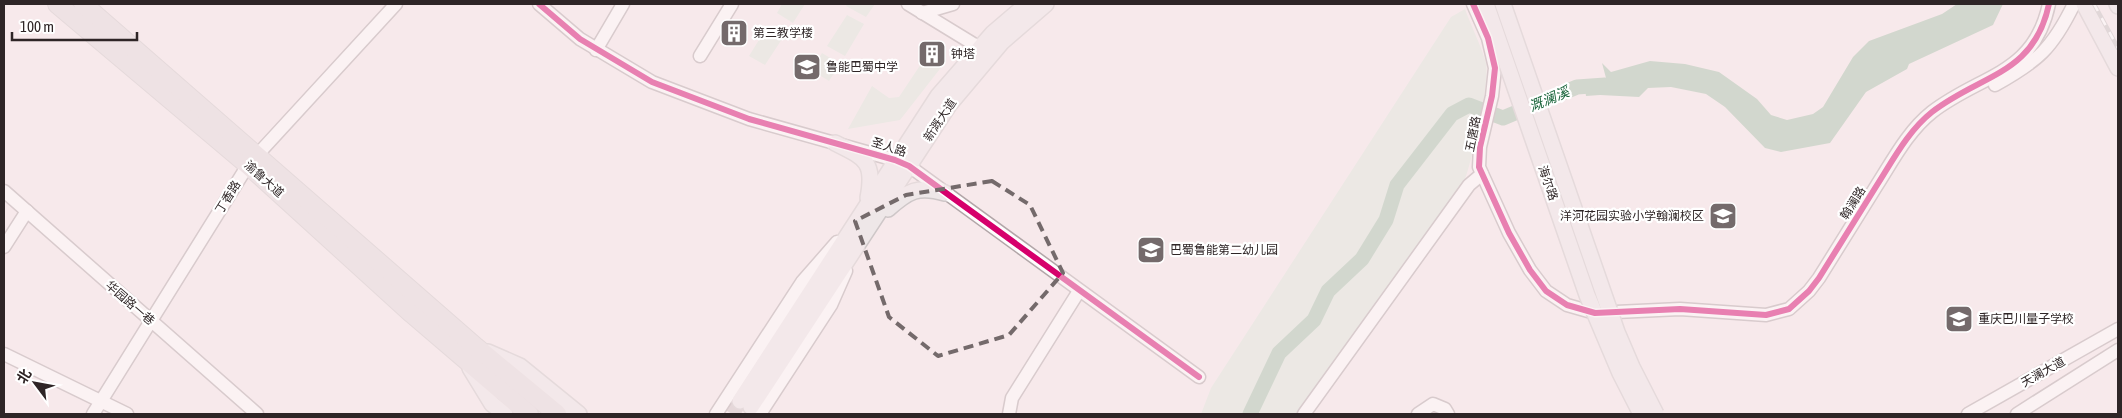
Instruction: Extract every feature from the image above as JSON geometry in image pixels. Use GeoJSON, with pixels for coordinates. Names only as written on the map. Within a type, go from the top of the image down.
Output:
{"type":"FeatureCollection","features":[{"type":"Feature","properties":{"kind":"highway","name":"渝鲁大道"},"geometry":{"type":"LineString","coordinates":[[57,4],[252,159]]}},
{"type":"Feature","properties":{"kind":"highway","name":"渝鲁大道"},"geometry":{"type":"LineString","coordinates":[[82,4],[252,159],[412,314],[557,414]]}},
{"type":"Feature","properties":{"kind":"highway","name":"渝鲁大道"},"geometry":{"type":"LineString","coordinates":[[471,353],[529,414]]}},
{"type":"Feature","properties":{"kind":"main road","name":"新溉大道"},"geometry":{"type":"LineString","coordinates":[[751,408],[854,223],[938,96],[993,32],[1027,4]]}},
{"type":"Feature","properties":{"kind":"main road","name":"新溉大道"},"geometry":{"type":"LineString","coordinates":[[751,408],[955,98],[1002,42],[1046,4]]}},
{"type":"Feature","properties":{"kind":"main road","name":"海尔路"},"geometry":{"type":"LineString","coordinates":[[1486,4],[1587,295],[1620,373],[1641,414]]}},
{"type":"Feature","properties":{"kind":"main road","name":"海尔路"},"geometry":{"type":"LineString","coordinates":[[1503,4],[1617,332],[1656,414]]}},
{"type":"Feature","properties":{"kind":"main road"},"geometry":{"type":"LineString","coordinates":[[2084,4],[2118,68]]}},
{"type":"Feature","properties":{"kind":"main road"},"geometry":{"type":"LineString","coordinates":[[835,143],[860,155],[867,164],[870,185],[867,203]]}},
{"type":"Feature","properties":{"kind":"main road"},"geometry":{"type":"LineString","coordinates":[[872,224],[910,192],[928,189],[945,193]]}},
{"type":"Feature","properties":{"kind":"main road","name":"渝鲁大道"},"geometry":{"type":"LineString","coordinates":[[471,353],[492,404],[505,414]]}},
{"type":"Feature","properties":{"kind":"main road","name":"渝鲁大道"},"geometry":{"type":"LineString","coordinates":[[471,353],[520,366],[579,414]]}},
{"type":"Feature","properties":{"kind":"street","name":"丁香路"},"geometry":{"type":"LineString","coordinates":[[93,414],[252,159],[396,4]]}},
{"type":"Feature","properties":{"kind":"street","name":"圣人路"},"geometry":{"type":"LineString","coordinates":[[539,4],[580,39],[652,82],[749,119],[895,160],[909,166],[1079,291],[1199,376]]}},
{"type":"Feature","properties":{"kind":"street"},"geometry":{"type":"LineString","coordinates":[[596,50],[623,4]]}},
{"type":"Feature","properties":{"kind":"street"},"geometry":{"type":"LineString","coordinates":[[700,56],[732,4]]}},
{"type":"Feature","properties":{"kind":"street"},"geometry":{"type":"LineString","coordinates":[[908,4],[980,48]]}},
{"type":"Feature","properties":{"kind":"street"},"geometry":{"type":"LineString","coordinates":[[922,13],[954,4]]}},
{"type":"Feature","properties":{"kind":"street"},"geometry":{"type":"LineString","coordinates":[[942,25],[954,4]]}},
{"type":"Feature","properties":{"kind":"street","name":"五唐路"},"geometry":{"type":"LineString","coordinates":[[1473,4],[1480,17],[1495,68],[1492,96],[1480,147],[1479,167],[1509,233],[1530,270],[1546,291],[1567,305],[1595,313],[1629,311]]}},
{"type":"Feature","properties":{"kind":"street","name":"翰澜路"},"geometry":{"type":"LineString","coordinates":[[1629,311],[1680,309],[1753,315],[1778,313],[1789,309],[1809,292],[1819,278],[1893,160],[1917,127],[1930,114],[1948,101],[2018,62],[2036,41],[2049,4]]}},
{"type":"Feature","properties":{"kind":"street","name":"翰澜路"},"geometry":{"type":"LineString","coordinates":[[1629,311],[1752,322],[1778,320],[1792,315],[1814,296],[1825,282],[1904,158],[1924,131],[1952,107],[2023,70],[2037,59],[2057,37],[2074,4]]}},
{"type":"Feature","properties":{"kind":"street"},"geometry":{"type":"LineString","coordinates":[[1304,414],[1469,185],[1482,174]]}},
{"type":"Feature","properties":{"kind":"street","name":"华园路一巷"},"geometry":{"type":"LineString","coordinates":[[4,191],[257,414]]}},
{"type":"Feature","properties":{"kind":"street"},"geometry":{"type":"LineString","coordinates":[[4,247],[27,211]]}},
{"type":"Feature","properties":{"kind":"street","name":"新溉大道"},"geometry":{"type":"LineString","coordinates":[[720,411],[802,282],[854,223]]}},
{"type":"Feature","properties":{"kind":"street"},"geometry":{"type":"LineString","coordinates":[[1009,414],[1012,398],[1079,291]]}},
{"type":"Feature","properties":{"kind":"street","name":"天澜大道"},"geometry":{"type":"LineString","coordinates":[[1968,414],[2118,330]]}},
{"type":"Feature","properties":{"kind":"street","name":"天澜大道"},"geometry":{"type":"LineString","coordinates":[[2017,414],[2118,350]]}},
{"type":"Feature","properties":{"kind":"street"},"geometry":{"type":"LineString","coordinates":[[4,354],[127,414]]}},
{"type":"Feature","properties":{"kind":"street"},"geometry":{"type":"LineString","coordinates":[[1418,414],[1433,404],[1444,409],[1448,414]]}},
{"type":"Feature","properties":{"kind":"highlighted area"},"geometry":{"type":"Polygon","coordinates":[[[992,181],[1030,205],[1063,273],[1009,335],[938,356],[889,317],[855,221],[906,195],[992,181]]]}},
{"type":"Feature","properties":{"kind":"shaded area"},"geometry":{"type":"Polygon","coordinates":[[[782,4],[805,4],[793,23],[777,13],[782,4]]]}},
{"type":"Feature","properties":{"kind":"shaded area"},"geometry":{"type":"Polygon","coordinates":[[[847,4],[875,4],[866,17],[846,6],[847,4]]]}},
{"type":"Feature","properties":{"kind":"shaded area"},"geometry":{"type":"Polygon","coordinates":[[[1957,4],[2003,4],[1993,25],[1909,64],[1907,69],[1866,92],[1830,143],[1781,152],[1765,148],[1725,107],[1706,94],[1671,87],[1648,88],[1639,97],[1586,96],[1584,81],[1606,78],[1602,63],[1611,72],[1650,61],[1685,64],[1719,72],[1757,99],[1771,115],[1787,120],[1813,114],[1823,107],[1853,57],[1869,41],[1942,14],[1957,4]]]}},
{"type":"Feature","properties":{"kind":"shaded area"},"geometry":{"type":"Polygon","coordinates":[[[1465,9],[1484,56],[1487,73],[1480,122],[1464,182],[1298,414],[1201,414],[1211,388],[1451,17],[1465,9]]]}},
{"type":"Feature","properties":{"kind":"shaded area"},"geometry":{"type":"Polygon","coordinates":[[[847,15],[864,24],[845,56],[827,46],[847,15]]]}},
{"type":"Feature","properties":{"kind":"shaded area"},"geometry":{"type":"Polygon","coordinates":[[[765,30],[782,39],[765,65],[749,56],[765,30]]]}},
{"type":"Feature","properties":{"kind":"shaded area"},"geometry":{"type":"Polygon","coordinates":[[[822,53],[840,64],[829,81],[811,70],[822,53]]]}},
{"type":"Feature","properties":{"kind":"shaded area"},"geometry":{"type":"Polygon","coordinates":[[[927,55],[943,65],[900,120],[848,129],[872,86],[889,98],[899,97],[927,55]]]}},
{"type":"Feature","properties":{"kind":"waterway","name":"溉澜溪"},"geometry":{"type":"LineString","coordinates":[[1250,414],[1279,353],[1314,320],[1328,291],[1362,259],[1386,220],[1397,185],[1452,114],[1469,105],[1503,118],[1577,87],[1605,85]]}},
{"type":"Feature","properties":{"kind":"tunnel"},"geometry":{"type":"LineString","coordinates":[[732,414],[740,401]]}},
{"type":"Feature","properties":{"kind":"railway"},"geometry":{"type":"LineString","coordinates":[[2094,4],[2118,48]]}},
{"type":"Feature","properties":{"kind":"cycle path"},"geometry":{"type":"LineString","coordinates":[[539,4],[580,39],[652,82],[749,119],[895,160],[909,166],[1199,377]]}},
{"type":"Feature","properties":{"kind":"cycle path"},"geometry":{"type":"LineString","coordinates":[[1473,4],[1488,38],[1495,68],[1492,96],[1480,147],[1479,167],[1509,233],[1530,270],[1546,291],[1567,305],[1595,313],[1680,309],[1766,315],[1789,309],[1809,291],[1908,137],[1923,120],[1950,99],[2003,70],[2018,59],[2031,45],[2042,27],[2049,4]]}},
{"type":"Feature","properties":{"kind":"place","name":"第三教学楼"},"geometry":{"type":"Point","coordinates":[734,33]}},
{"type":"Feature","properties":{"kind":"place","name":"钟塔"},"geometry":{"type":"Point","coordinates":[932,54]}},
{"type":"Feature","properties":{"kind":"place","name":"鲁能巴蜀中学"},"geometry":{"type":"Point","coordinates":[807,67]}},
{"type":"Feature","properties":{"kind":"place","name":"洋河花园实验小学翰澜校区"},"geometry":{"type":"Point","coordinates":[1723,216]}},
{"type":"Feature","properties":{"kind":"place","name":"巴蜀鲁能第二幼儿园"},"geometry":{"type":"Point","coordinates":[1151,250]}},
{"type":"Feature","properties":{"kind":"place","name":"重庆巴川量子学校"},"geometry":{"type":"Point","coordinates":[1959,319]}}]}
